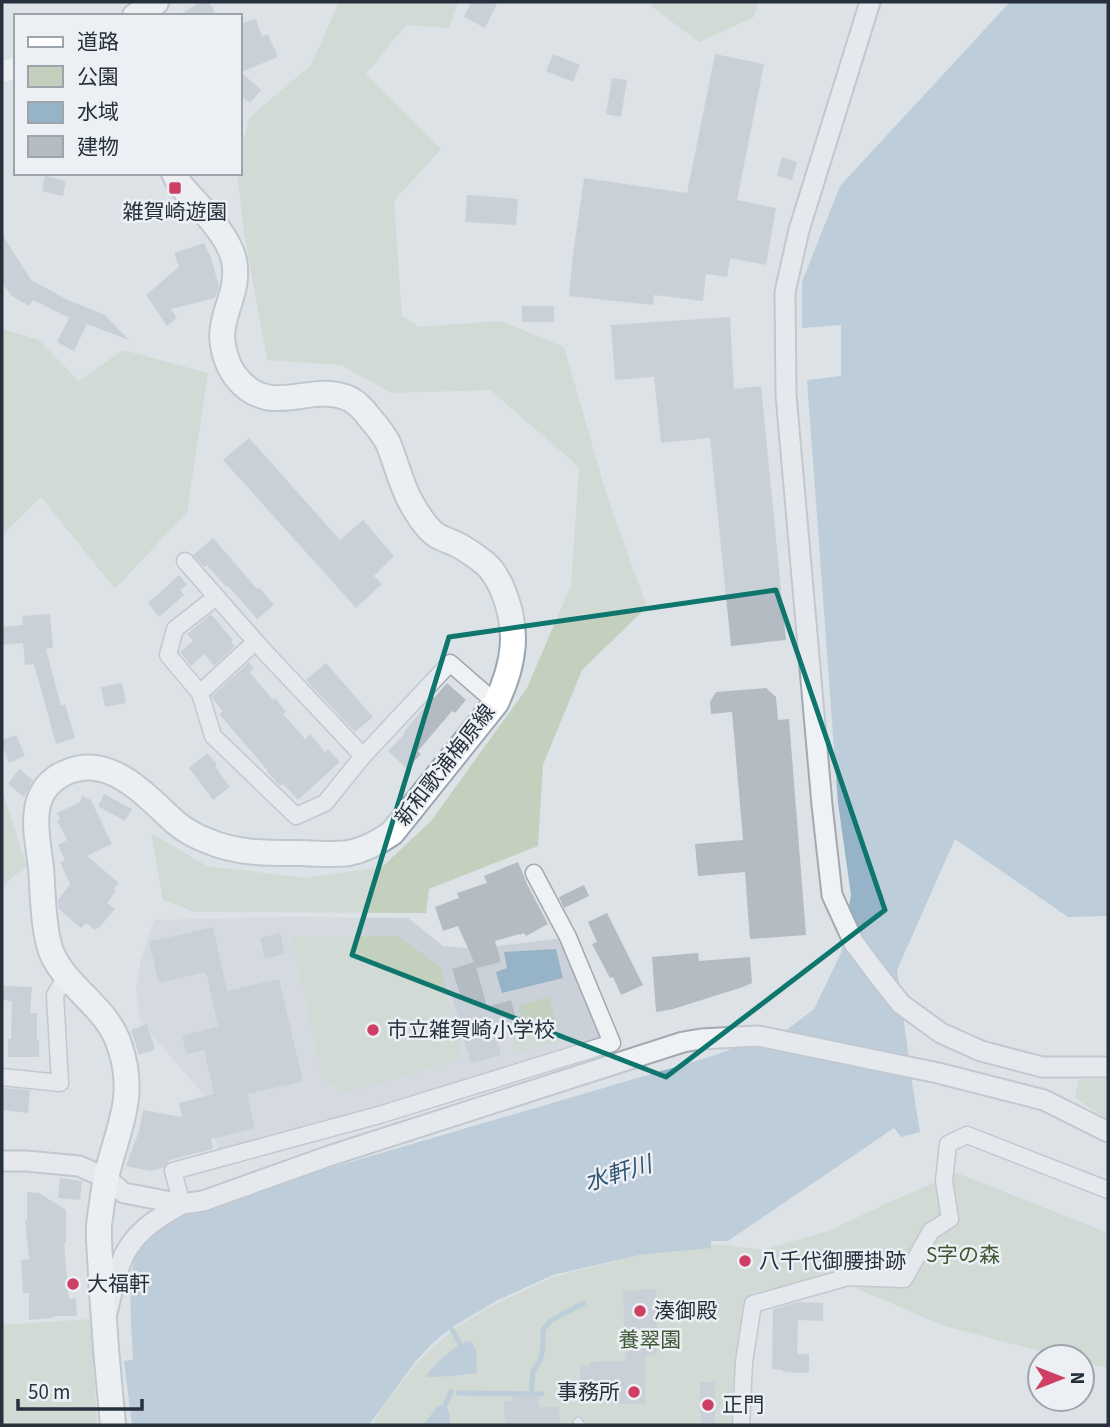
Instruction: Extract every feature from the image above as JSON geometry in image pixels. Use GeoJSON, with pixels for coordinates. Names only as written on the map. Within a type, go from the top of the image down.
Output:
{"type":"FeatureCollection","features":[{"type":"Feature","properties":{"kind":"main road"},"geometry":{"type":"LineString","coordinates":[[138,14],[156,2]]}},
{"type":"Feature","properties":{"kind":"main road","name":"新和歌浦梅原線"},"geometry":{"type":"LineString","coordinates":[[113,1425],[104,1328],[99,1227],[106,1178],[125,1115],[125,1068],[120,1044],[110,1024],[53,956],[47,935],[36,821],[39,797],[46,786],[69,771],[83,768],[106,770],[136,787],[186,830],[234,851],[321,854],[349,853],[362,849],[392,833],[496,703],[506,681],[514,640],[512,616],[496,575],[485,562],[436,534],[422,520],[407,496],[387,440],[364,410],[350,399],[334,394],[274,400],[252,393],[236,377],[225,356],[223,329],[235,286],[234,259],[223,236],[175,175]]}},
{"type":"Feature","properties":{"kind":"street"},"geometry":{"type":"LineString","coordinates":[[870,2],[799,230],[785,292],[787,409],[832,895],[854,943],[878,975],[901,1004],[941,1033],[981,1051],[1042,1066],[1108,1067]]}},
{"type":"Feature","properties":{"kind":"street"},"geometry":{"type":"LineString","coordinates":[[186,561],[256,642],[363,756]]}},
{"type":"Feature","properties":{"kind":"street"},"geometry":{"type":"LineString","coordinates":[[216,597],[176,629],[168,654],[200,693],[213,736],[296,816],[325,803],[363,756],[450,663],[496,703]]}},
{"type":"Feature","properties":{"kind":"street"},"geometry":{"type":"LineString","coordinates":[[200,693],[256,642]]}},
{"type":"Feature","properties":{"kind":"street"},"geometry":{"type":"LineString","coordinates":[[182,1205],[173,1171],[612,1043],[568,937],[534,873]]}},
{"type":"Feature","properties":{"kind":"street"},"geometry":{"type":"LineString","coordinates":[[2,1077],[60,1083],[55,995],[67,975]]}},
{"type":"Feature","properties":{"kind":"street"},"geometry":{"type":"LineString","coordinates":[[104,1328],[120,1263],[137,1235],[160,1216],[182,1205],[203,1201],[329,1156],[684,1042],[758,1036],[938,1073],[1044,1100],[1108,1132]]}},
{"type":"Feature","properties":{"kind":"street"},"geometry":{"type":"LineString","coordinates":[[321,1128],[329,1156]]}},
{"type":"Feature","properties":{"kind":"street"},"geometry":{"type":"LineString","coordinates":[[741,1425],[744,1362],[753,1304],[848,1277],[904,1279],[931,1231],[950,1219],[944,1181],[948,1144],[967,1135],[1108,1190]]}},
{"type":"Feature","properties":{"kind":"street"},"geometry":{"type":"LineString","coordinates":[[2,1161],[79,1166],[106,1178],[124,1192],[182,1205]]}},
{"type":"Feature","properties":{"kind":"highlighted area"},"geometry":{"type":"Polygon","coordinates":[[[776,590],[885,910],[666,1077],[352,955],[449,637],[776,590]]]}},
{"type":"Feature","properties":{"kind":"shaded area","name":"市立雑賀崎小学校"},"geometry":{"type":"Polygon","coordinates":[[[408,918],[443,946],[474,949],[562,938],[602,1039],[219,1154],[204,1095],[140,1021],[136,990],[141,959],[154,920],[408,918]]]}},
{"type":"Feature","properties":{"kind":"green space"},"geometry":{"type":"Polygon","coordinates":[[[339,2],[458,2],[449,28],[406,25],[366,74],[441,149],[394,201],[402,316],[419,327],[500,321],[564,347],[607,496],[647,607],[582,670],[543,765],[538,846],[429,889],[426,913],[195,912],[163,900],[151,833],[207,866],[305,878],[382,867],[431,821],[527,688],[571,585],[579,467],[490,390],[391,393],[341,365],[267,360],[244,233],[237,175],[242,175],[242,143],[250,117],[311,65],[339,2]]]}},
{"type":"Feature","properties":{"kind":"green space"},"geometry":{"type":"Polygon","coordinates":[[[651,2],[758,2],[754,17],[699,42],[651,6],[651,2]]]}},
{"type":"Feature","properties":{"kind":"green space"},"geometry":{"type":"Polygon","coordinates":[[[2,329],[39,340],[79,381],[123,350],[208,373],[187,512],[115,589],[41,497],[2,535],[2,329]]]}},
{"type":"Feature","properties":{"kind":"green space"},"geometry":{"type":"Polygon","coordinates":[[[2,790],[27,866],[2,886],[2,790]]]}},
{"type":"Feature","properties":{"kind":"green space"},"geometry":{"type":"Polygon","coordinates":[[[292,936],[398,936],[441,967],[462,1059],[346,1093],[322,1078],[292,936]]]}},
{"type":"Feature","properties":{"kind":"green space"},"geometry":{"type":"Polygon","coordinates":[[[549,997],[560,1042],[514,1054],[507,1028],[523,1024],[518,1005],[549,997]]]}},
{"type":"Feature","properties":{"kind":"green space"},"geometry":{"type":"Polygon","coordinates":[[[1079,1079],[1108,1079],[1108,1120],[1075,1098],[1079,1079]]]}},
{"type":"Feature","properties":{"kind":"green space","name":"S字の森"},"geometry":{"type":"Polygon","coordinates":[[[957,1173],[1108,1233],[1108,1368],[1096,1365],[1096,1343],[1026,1343],[1026,1347],[944,1326],[828,1276],[755,1292],[748,1296],[734,1370],[732,1425],[372,1425],[418,1361],[455,1328],[491,1306],[553,1277],[639,1255],[692,1250],[718,1244],[763,1250],[828,1231],[957,1173]]]}},
{"type":"Feature","properties":{"kind":"green space"},"geometry":{"type":"Polygon","coordinates":[[[91,1319],[97,1425],[2,1425],[2,1325],[91,1319]]]}},
{"type":"Feature","properties":{"kind":"water","name":"水軒川"},"geometry":{"type":"Polygon","coordinates":[[[1010,2],[1108,2],[1108,916],[1068,917],[955,839],[897,970],[920,1132],[901,1137],[894,1128],[728,1241],[711,1241],[711,1248],[639,1255],[553,1275],[496,1301],[451,1328],[432,1344],[415,1362],[369,1425],[132,1425],[124,1361],[133,1360],[130,1297],[133,1265],[143,1239],[173,1214],[709,1057],[788,1029],[814,1009],[841,953],[851,895],[838,803],[807,380],[841,376],[841,325],[802,328],[802,282],[840,186],[1010,2]]]}},
{"type":"Feature","properties":{"kind":"water"},"geometry":{"type":"Polygon","coordinates":[[[556,949],[563,978],[502,993],[496,972],[507,968],[504,952],[556,949]]]}},
{"type":"Feature","properties":{"kind":"water"},"geometry":{"type":"Polygon","coordinates":[[[471,1341],[476,1350],[477,1373],[427,1377],[447,1354],[459,1345],[471,1341]]]}},
{"type":"Feature","properties":{"kind":"water"},"geometry":{"type":"Polygon","coordinates":[[[446,1403],[450,1425],[423,1425],[437,1407],[446,1403]]]}},
{"type":"Feature","properties":{"kind":"building"},"geometry":{"type":"Polygon","coordinates":[[[199,2],[209,2],[215,11],[211,14],[182,14],[199,2]]]}},
{"type":"Feature","properties":{"kind":"building"},"geometry":{"type":"Polygon","coordinates":[[[471,2],[498,2],[485,28],[464,17],[471,2]]]}},
{"type":"Feature","properties":{"kind":"building"},"geometry":{"type":"Polygon","coordinates":[[[256,19],[262,37],[268,34],[278,57],[242,72],[242,23],[256,19]]]}},
{"type":"Feature","properties":{"kind":"building"},"geometry":{"type":"Polygon","coordinates":[[[553,54],[580,65],[573,82],[546,71],[553,54]]]}},
{"type":"Feature","properties":{"kind":"building"},"geometry":{"type":"Polygon","coordinates":[[[715,54],[764,64],[737,200],[776,208],[766,265],[730,258],[727,277],[706,274],[703,301],[654,295],[653,305],[569,296],[584,178],[687,193],[715,54]]]}},
{"type":"Feature","properties":{"kind":"building"},"geometry":{"type":"Polygon","coordinates":[[[242,73],[261,90],[250,103],[242,97],[242,73]]]}},
{"type":"Feature","properties":{"kind":"building"},"geometry":{"type":"Polygon","coordinates":[[[612,78],[627,80],[621,117],[606,114],[612,78]]]}},
{"type":"Feature","properties":{"kind":"building"},"geometry":{"type":"Polygon","coordinates":[[[782,157],[797,162],[792,180],[777,176],[782,157]]]}},
{"type":"Feature","properties":{"kind":"building"},"geometry":{"type":"Polygon","coordinates":[[[45,176],[66,181],[63,196],[42,191],[45,176]]]}},
{"type":"Feature","properties":{"kind":"building"},"geometry":{"type":"Polygon","coordinates":[[[467,195],[518,199],[516,225],[465,222],[467,195]]]}},
{"type":"Feature","properties":{"kind":"building"},"geometry":{"type":"Polygon","coordinates":[[[2,234],[31,280],[68,300],[105,315],[129,340],[87,324],[74,351],[57,342],[69,318],[33,300],[29,306],[12,296],[2,283],[2,234]]]}},
{"type":"Feature","properties":{"kind":"building"},"geometry":{"type":"Polygon","coordinates":[[[204,243],[219,286],[215,298],[171,309],[177,318],[167,326],[146,295],[179,267],[174,253],[204,243]]]}},
{"type":"Feature","properties":{"kind":"building"},"geometry":{"type":"Polygon","coordinates":[[[522,306],[554,306],[554,322],[522,322],[522,306]]]}},
{"type":"Feature","properties":{"kind":"building"},"geometry":{"type":"Polygon","coordinates":[[[730,317],[734,389],[761,386],[786,640],[731,646],[710,438],[661,443],[654,377],[615,380],[611,325],[730,317]]]}},
{"type":"Feature","properties":{"kind":"building"},"geometry":{"type":"Polygon","coordinates":[[[249,438],[340,540],[363,520],[394,556],[374,576],[382,584],[356,608],[223,460],[249,438]]]}},
{"type":"Feature","properties":{"kind":"building"},"geometry":{"type":"Polygon","coordinates":[[[213,538],[274,605],[257,619],[207,565],[204,567],[193,555],[213,538]]]}},
{"type":"Feature","properties":{"kind":"building"},"geometry":{"type":"Polygon","coordinates":[[[179,575],[187,585],[180,590],[184,595],[159,617],[148,603],[179,575]]]}},
{"type":"Feature","properties":{"kind":"building"},"geometry":{"type":"Polygon","coordinates":[[[50,614],[53,648],[46,649],[61,706],[65,704],[75,738],[56,744],[34,664],[25,665],[23,643],[2,645],[2,627],[23,625],[22,616],[50,614]]]}},
{"type":"Feature","properties":{"kind":"building"},"geometry":{"type":"Polygon","coordinates":[[[211,614],[235,646],[214,666],[204,654],[191,666],[180,652],[193,641],[187,634],[211,614]]]}},
{"type":"Feature","properties":{"kind":"building"},"geometry":{"type":"Polygon","coordinates":[[[249,662],[254,669],[250,672],[252,675],[273,700],[275,698],[286,712],[283,714],[305,739],[310,734],[325,752],[328,749],[340,762],[298,800],[267,772],[219,714],[223,711],[213,699],[212,696],[249,662]]]}},
{"type":"Feature","properties":{"kind":"building"},"geometry":{"type":"Polygon","coordinates":[[[326,663],[373,717],[355,732],[306,680],[326,663]]]}},
{"type":"Feature","properties":{"kind":"building"},"geometry":{"type":"Polygon","coordinates":[[[122,683],[126,703],[105,707],[101,687],[122,683]]]}},
{"type":"Feature","properties":{"kind":"building"},"geometry":{"type":"Polygon","coordinates":[[[447,683],[466,700],[455,713],[452,711],[418,751],[421,754],[407,769],[388,751],[447,683]]]}},
{"type":"Feature","properties":{"kind":"building"},"geometry":{"type":"Polygon","coordinates":[[[766,688],[776,697],[778,720],[789,719],[806,935],[750,939],[745,872],[698,876],[695,844],[743,840],[732,712],[711,714],[710,702],[716,692],[766,688]]]}},
{"type":"Feature","properties":{"kind":"building"},"geometry":{"type":"Polygon","coordinates":[[[16,735],[25,756],[9,763],[2,740],[16,735]]]}},
{"type":"Feature","properties":{"kind":"building"},"geometry":{"type":"Polygon","coordinates":[[[207,753],[217,764],[215,766],[230,787],[213,800],[189,768],[207,753]]]}},
{"type":"Feature","properties":{"kind":"building"},"geometry":{"type":"Polygon","coordinates":[[[19,769],[33,780],[24,797],[8,784],[19,769]]]}},
{"type":"Feature","properties":{"kind":"building"},"geometry":{"type":"Polygon","coordinates":[[[104,794],[132,809],[125,821],[98,806],[104,794]]]}},
{"type":"Feature","properties":{"kind":"building"},"geometry":{"type":"Polygon","coordinates":[[[82,796],[91,800],[112,844],[87,856],[119,883],[107,903],[115,909],[95,930],[86,923],[81,928],[59,909],[58,900],[70,884],[60,862],[65,860],[58,845],[67,840],[57,821],[60,819],[57,813],[80,802],[82,796]]]}},
{"type":"Feature","properties":{"kind":"building"},"geometry":{"type":"Polygon","coordinates":[[[518,862],[548,924],[526,936],[524,933],[495,941],[501,962],[477,968],[475,963],[487,1007],[511,1000],[517,1021],[493,1027],[501,1055],[471,1063],[452,997],[460,995],[452,969],[474,962],[458,926],[443,931],[435,907],[459,898],[457,893],[487,883],[484,876],[518,862]]]}},
{"type":"Feature","properties":{"kind":"building"},"geometry":{"type":"Polygon","coordinates":[[[584,885],[589,896],[564,908],[559,897],[584,885]]]}},
{"type":"Feature","properties":{"kind":"building"},"geometry":{"type":"Polygon","coordinates":[[[607,913],[643,985],[621,995],[592,944],[597,942],[588,922],[607,913]]]}},
{"type":"Feature","properties":{"kind":"building"},"geometry":{"type":"Polygon","coordinates":[[[213,927],[227,991],[279,979],[303,1081],[247,1094],[255,1128],[211,1139],[213,1149],[170,1160],[163,1168],[150,1171],[126,1166],[139,1131],[143,1110],[182,1117],[179,1103],[214,1094],[204,1050],[187,1054],[182,1036],[218,1026],[206,972],[159,983],[149,942],[213,927]]]}},
{"type":"Feature","properties":{"kind":"building"},"geometry":{"type":"Polygon","coordinates":[[[280,933],[285,954],[265,959],[260,938],[280,933]]]}},
{"type":"Feature","properties":{"kind":"building"},"geometry":{"type":"Polygon","coordinates":[[[698,953],[699,961],[750,957],[752,983],[656,1012],[652,957],[698,953]]]}},
{"type":"Feature","properties":{"kind":"building"},"geometry":{"type":"Polygon","coordinates":[[[2,986],[32,987],[30,1013],[37,1013],[39,1057],[8,1057],[12,1001],[2,1000],[2,986]]]}},
{"type":"Feature","properties":{"kind":"building"},"geometry":{"type":"Polygon","coordinates":[[[147,1024],[155,1049],[139,1055],[131,1030],[147,1024]]]}},
{"type":"Feature","properties":{"kind":"building"},"geometry":{"type":"Polygon","coordinates":[[[4,1088],[30,1090],[28,1113],[2,1110],[4,1088]]]}},
{"type":"Feature","properties":{"kind":"building"},"geometry":{"type":"Polygon","coordinates":[[[60,1178],[82,1181],[80,1200],[58,1198],[60,1178]]]}},
{"type":"Feature","properties":{"kind":"building"},"geometry":{"type":"Polygon","coordinates":[[[27,1192],[39,1193],[66,1210],[64,1243],[69,1299],[76,1298],[77,1316],[29,1320],[29,1293],[23,1293],[21,1260],[29,1259],[25,1220],[27,1192]]]}},
{"type":"Feature","properties":{"kind":"building"},"geometry":{"type":"Polygon","coordinates":[[[656,1289],[657,1355],[645,1356],[645,1404],[612,1404],[612,1395],[580,1394],[580,1365],[590,1365],[590,1362],[626,1361],[623,1291],[656,1289]]]}},
{"type":"Feature","properties":{"kind":"building"},"geometry":{"type":"Polygon","coordinates":[[[798,1302],[823,1303],[823,1321],[798,1320],[797,1354],[809,1354],[809,1373],[772,1369],[773,1309],[798,1302]]]}},
{"type":"Feature","properties":{"kind":"building","name":"正門"},"geometry":{"type":"Polygon","coordinates":[[[700,1382],[715,1382],[715,1425],[701,1425],[700,1382]]]}},
{"type":"Feature","properties":{"kind":"building"},"geometry":{"type":"Polygon","coordinates":[[[539,1395],[539,1407],[559,1407],[560,1425],[505,1425],[504,1401],[511,1402],[512,1396],[539,1395]]]}},
{"type":"Feature","properties":{"kind":"waterway"},"geometry":{"type":"LineString","coordinates":[[531,1394],[533,1371],[541,1359],[543,1330],[550,1321],[584,1303]]}},
{"type":"Feature","properties":{"kind":"waterway"},"geometry":{"type":"LineString","coordinates":[[451,1328],[460,1344]]}},
{"type":"Feature","properties":{"kind":"waterway"},"geometry":{"type":"LineString","coordinates":[[446,1403],[451,1392]]}},
{"type":"Feature","properties":{"kind":"waterway"},"geometry":{"type":"LineString","coordinates":[[458,1393],[542,1394]]}},
{"type":"Feature","properties":{"kind":"place","name":"雑賀崎遊園"},"geometry":{"type":"Point","coordinates":[175,188]}},
{"type":"Feature","properties":{"kind":"place","name":"市立雑賀崎小学校"},"geometry":{"type":"Point","coordinates":[373,1030]}},
{"type":"Feature","properties":{"kind":"place","name":"八千代御腰掛跡"},"geometry":{"type":"Point","coordinates":[745,1261]}},
{"type":"Feature","properties":{"kind":"place","name":"大福軒"},"geometry":{"type":"Point","coordinates":[73,1284]}},
{"type":"Feature","properties":{"kind":"place","name":"湊御殿"},"geometry":{"type":"Point","coordinates":[640,1311]}},
{"type":"Feature","properties":{"kind":"place","name":"事務所"},"geometry":{"type":"Point","coordinates":[634,1392]}},
{"type":"Feature","properties":{"kind":"place","name":"正門"},"geometry":{"type":"Point","coordinates":[708,1405]}},
{"type":"Feature","properties":{"kind":"park label","name":"養翠園"},"geometry":{"type":"Point","coordinates":[650,1340]}}]}
